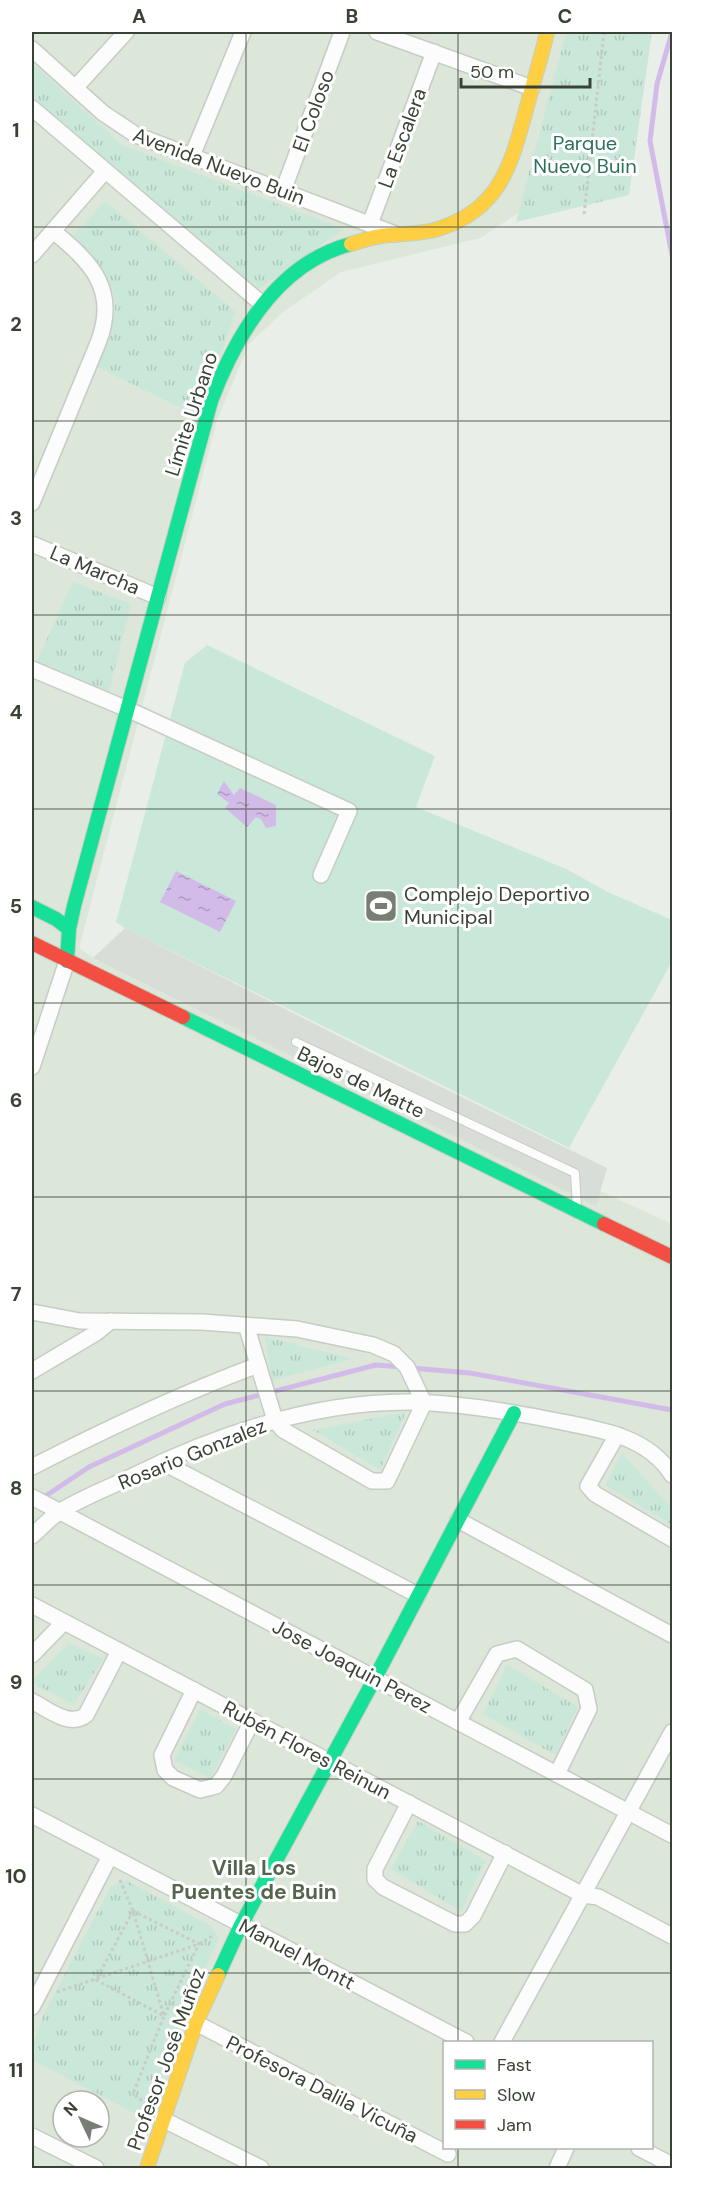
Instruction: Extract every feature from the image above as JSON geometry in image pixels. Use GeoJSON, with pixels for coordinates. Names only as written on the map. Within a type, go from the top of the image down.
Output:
{"type":"FeatureCollection","features":[{"type":"Feature","properties":{"kind":"street"},"geometry":{"type":"LineString","coordinates":[[75,88],[126,32]]}},
{"type":"Feature","properties":{"kind":"street"},"geometry":{"type":"LineString","coordinates":[[192,156],[243,32]]}},
{"type":"Feature","properties":{"kind":"street","name":"El Coloso"},"geometry":{"type":"LineString","coordinates":[[283,191],[342,32]]}},
{"type":"Feature","properties":{"kind":"street"},"geometry":{"type":"LineString","coordinates":[[377,32],[532,88]]}},
{"type":"Feature","properties":{"kind":"street","name":"Límite Urbano"},"geometry":{"type":"LineString","coordinates":[[67,961],[69,929],[127,709],[219,377],[239,336],[262,304],[289,277],[325,254],[362,240],[395,234],[422,233],[448,226],[476,211],[489,200],[511,165],[547,32]]}},
{"type":"Feature","properties":{"kind":"street","name":"Avenida Nuevo Buin"},"geometry":{"type":"LineString","coordinates":[[32,49],[103,113],[125,129],[395,234]]}},
{"type":"Feature","properties":{"kind":"street","name":"La Escalera"},"geometry":{"type":"LineString","coordinates":[[370,224],[434,52]]}},
{"type":"Feature","properties":{"kind":"street"},"geometry":{"type":"LineString","coordinates":[[32,108],[262,304]]}},
{"type":"Feature","properties":{"kind":"street"},"geometry":{"type":"LineString","coordinates":[[32,255],[105,171]]}},
{"type":"Feature","properties":{"kind":"street"},"geometry":{"type":"LineString","coordinates":[[32,503],[98,343],[105,317],[103,291],[98,278],[83,257],[53,231]]}},
{"type":"Feature","properties":{"kind":"street","name":"La Marcha"},"geometry":{"type":"LineString","coordinates":[[32,544],[158,597]]}},
{"type":"Feature","properties":{"kind":"street"},"geometry":{"type":"LineString","coordinates":[[32,669],[127,709],[349,811],[321,875]]}},
{"type":"Feature","properties":{"kind":"street"},"geometry":{"type":"LineString","coordinates":[[32,907],[56,919],[69,929]]}},
{"type":"Feature","properties":{"kind":"street","name":"Bajos de Matte"},"geometry":{"type":"LineString","coordinates":[[32,944],[672,1257]]}},
{"type":"Feature","properties":{"kind":"street"},"geometry":{"type":"LineString","coordinates":[[32,1067],[67,961]]}},
{"type":"Feature","properties":{"kind":"street"},"geometry":{"type":"LineString","coordinates":[[32,1312],[80,1321],[202,1322],[246,1325],[297,1329],[373,1345],[394,1354],[408,1371],[424,1403],[387,1481],[372,1481],[283,1430],[275,1420],[246,1325]]}},
{"type":"Feature","properties":{"kind":"street"},"geometry":{"type":"LineString","coordinates":[[32,1371],[96,1333],[111,1321]]}},
{"type":"Feature","properties":{"kind":"street"},"geometry":{"type":"LineString","coordinates":[[32,1467],[143,1412],[258,1365]]}},
{"type":"Feature","properties":{"kind":"street","name":"Rosario Gonzalez"},"geometry":{"type":"LineString","coordinates":[[32,1536],[60,1512],[162,1462],[230,1434],[275,1420],[359,1404],[424,1403],[514,1413],[617,1435],[646,1447],[672,1475]]}},
{"type":"Feature","properties":{"kind":"street","name":"Profesor José Muñoz"},"geometry":{"type":"LineString","coordinates":[[147,2169],[196,2024],[238,1931],[375,1678],[514,1413]]}},
{"type":"Feature","properties":{"kind":"street"},"geometry":{"type":"LineString","coordinates":[[617,1435],[588,1486],[595,1494],[672,1539]]}},
{"type":"Feature","properties":{"kind":"street"},"geometry":{"type":"LineString","coordinates":[[162,1462],[418,1595]]}},
{"type":"Feature","properties":{"kind":"street","name":"Jose Joaquin Perez"},"geometry":{"type":"LineString","coordinates":[[38,1501],[672,1835]]}},
{"type":"Feature","properties":{"kind":"street"},"geometry":{"type":"LineString","coordinates":[[458,1520],[672,1635]]}},
{"type":"Feature","properties":{"kind":"street","name":"Rubén Flores Reinun"},"geometry":{"type":"LineString","coordinates":[[32,1605],[583,1895],[598,1897],[672,1936]]}},
{"type":"Feature","properties":{"kind":"street"},"geometry":{"type":"LineString","coordinates":[[32,1655],[63,1622]]}},
{"type":"Feature","properties":{"kind":"street"},"geometry":{"type":"LineString","coordinates":[[459,1722],[497,1654],[517,1649],[585,1690],[589,1709],[557,1774]]}},
{"type":"Feature","properties":{"kind":"street"},"geometry":{"type":"LineString","coordinates":[[32,1701],[67,1719],[79,1720],[86,1715],[119,1651]]}},
{"type":"Feature","properties":{"kind":"street"},"geometry":{"type":"LineString","coordinates":[[194,1690],[162,1755],[165,1770],[173,1778],[200,1790],[216,1786],[224,1776],[252,1721]]}},
{"type":"Feature","properties":{"kind":"street"},"geometry":{"type":"LineString","coordinates":[[503,2041],[672,1732]]}},
{"type":"Feature","properties":{"kind":"street"},"geometry":{"type":"LineString","coordinates":[[408,1803],[375,1869],[375,1879],[383,1887],[454,1924],[465,1924],[473,1916],[505,1854]]}},
{"type":"Feature","properties":{"kind":"street","name":"Manuel Montt"},"geometry":{"type":"LineString","coordinates":[[32,1815],[110,1856],[238,1931],[462,2041]]}},
{"type":"Feature","properties":{"kind":"street"},"geometry":{"type":"LineString","coordinates":[[33,2003],[110,1856]]}},
{"type":"Feature","properties":{"kind":"street","name":"Profesora Dalila Vicuña"},"geometry":{"type":"LineString","coordinates":[[196,2024],[447,2157]]}},
{"type":"Feature","properties":{"kind":"street"},"geometry":{"type":"LineString","coordinates":[[164,2115],[261,2169]]}},
{"type":"Feature","properties":{"kind":"street"},"geometry":{"type":"LineString","coordinates":[[32,2136],[96,2169]]}},
{"type":"Feature","properties":{"kind":"street"},"geometry":{"type":"LineString","coordinates":[[557,2169],[566,2149]]}},
{"type":"Feature","properties":{"kind":"street"},"geometry":{"type":"LineString","coordinates":[[641,2149],[672,2165]]}},
{"type":"Feature","properties":{"kind":"lane"},"geometry":{"type":"LineString","coordinates":[[297,1042],[575,1173],[577,1210]]}},
{"type":"Feature","properties":{"kind":"path"},"geometry":{"type":"LineString","coordinates":[[584,214],[604,32]]}},
{"type":"Feature","properties":{"kind":"path"},"geometry":{"type":"LineString","coordinates":[[102,1871],[120,1880],[133,1911],[164,2016]]}},
{"type":"Feature","properties":{"kind":"path"},"geometry":{"type":"LineString","coordinates":[[133,1911],[199,1944]]}},
{"type":"Feature","properties":{"kind":"path"},"geometry":{"type":"LineString","coordinates":[[96,1980],[133,1911]]}},
{"type":"Feature","properties":{"kind":"path"},"geometry":{"type":"LineString","coordinates":[[33,2003],[199,1944],[220,1932],[238,1931]]}},
{"type":"Feature","properties":{"kind":"path"},"geometry":{"type":"LineString","coordinates":[[164,2115],[137,2098],[134,2091],[164,2016],[199,1944]]}},
{"type":"Feature","properties":{"kind":"path"},"geometry":{"type":"LineString","coordinates":[[96,1980],[164,2016]]}},
{"type":"Feature","properties":{"kind":"shaded area"},"geometry":{"type":"Polygon","coordinates":[[[32,32],[566,32],[520,212],[480,238],[341,272],[283,312],[249,344],[217,420],[79,948],[93,958],[672,1224],[672,2168],[32,2168],[32,32]]]}},
{"type":"Feature","properties":{"kind":"shaded area"},"geometry":{"type":"Polygon","coordinates":[[[125,928],[380,1057],[607,1168],[596,1206],[93,958],[125,928]]]}},
{"type":"Feature","properties":{"kind":"green space","name":"Parque Nuevo Buin"},"geometry":{"type":"Polygon","coordinates":[[[566,32],[652,32],[629,195],[516,222],[566,32]]]}},
{"type":"Feature","properties":{"kind":"green space"},"geometry":{"type":"Polygon","coordinates":[[[32,63],[122,145],[344,229],[256,291],[32,98],[32,63]]]}},
{"type":"Feature","properties":{"kind":"green space"},"geometry":{"type":"Polygon","coordinates":[[[105,201],[236,312],[198,416],[95,366],[112,323],[114,298],[100,269],[72,237],[105,201]]]}},
{"type":"Feature","properties":{"kind":"green space"},"geometry":{"type":"Polygon","coordinates":[[[73,582],[131,604],[108,695],[35,665],[73,582]]]}},
{"type":"Feature","properties":{"kind":"green space","name":"Complejo Deportivo Municipal"},"geometry":{"type":"Polygon","coordinates":[[[207,645],[435,756],[416,807],[566,869],[610,893],[672,920],[670,965],[569,1148],[116,922],[185,663],[207,645]]]}},
{"type":"Feature","properties":{"kind":"green space"},"geometry":{"type":"Polygon","coordinates":[[[265,1337],[353,1359],[272,1380],[265,1337]]]}},
{"type":"Feature","properties":{"kind":"green space"},"geometry":{"type":"Polygon","coordinates":[[[406,1412],[380,1470],[313,1430],[406,1412]]]}},
{"type":"Feature","properties":{"kind":"green space"},"geometry":{"type":"Polygon","coordinates":[[[622,1453],[672,1509],[672,1525],[605,1485],[622,1453]]]}},
{"type":"Feature","properties":{"kind":"green space"},"geometry":{"type":"Polygon","coordinates":[[[69,1643],[103,1659],[74,1704],[32,1683],[69,1643]]]}},
{"type":"Feature","properties":{"kind":"green space"},"geometry":{"type":"Polygon","coordinates":[[[507,1665],[578,1707],[555,1755],[483,1714],[507,1665]]]}},
{"type":"Feature","properties":{"kind":"green space"},"geometry":{"type":"Polygon","coordinates":[[[200,1709],[236,1729],[210,1778],[174,1760],[200,1709]]]}},
{"type":"Feature","properties":{"kind":"green space"},"geometry":{"type":"Polygon","coordinates":[[[418,1821],[486,1861],[461,1911],[391,1869],[418,1821]]]}},
{"type":"Feature","properties":{"kind":"green space"},"geometry":{"type":"Polygon","coordinates":[[[125,1880],[211,1926],[219,1938],[192,1998],[146,2119],[111,2101],[111,2089],[88,2089],[32,2060],[32,2049],[42,2018],[111,1886],[125,1880]]]}},
{"type":"Feature","properties":{"kind":"water"},"geometry":{"type":"Polygon","coordinates":[[[224,781],[234,795],[240,788],[276,805],[276,826],[266,828],[261,819],[256,817],[247,827],[225,808],[229,803],[217,794],[224,781]]]}},
{"type":"Feature","properties":{"kind":"water"},"geometry":{"type":"Polygon","coordinates":[[[176,871],[236,901],[220,932],[160,902],[176,871]]]}},
{"type":"Feature","properties":{"kind":"waterway"},"geometry":{"type":"LineString","coordinates":[[672,32],[657,84],[650,141],[672,255]]}},
{"type":"Feature","properties":{"kind":"waterway"},"geometry":{"type":"LineString","coordinates":[[32,1505],[89,1467],[225,1404],[376,1365],[402,1367]]}},
{"type":"Feature","properties":{"kind":"waterway"},"geometry":{"type":"LineString","coordinates":[[411,1368],[470,1373],[672,1410]]}},
{"type":"Feature","properties":{"kind":"traffic: fast"},"geometry":{"type":"LineString","coordinates":[[67,961],[69,929],[74,906],[211,401],[233,351],[263,305],[301,267],[325,253],[351,244]]}},
{"type":"Feature","properties":{"kind":"traffic: fast"},"geometry":{"type":"LineString","coordinates":[[32,907],[56,919],[69,929]]}},
{"type":"Feature","properties":{"kind":"traffic: fast"},"geometry":{"type":"LineString","coordinates":[[183,1017],[604,1224]]}},
{"type":"Feature","properties":{"kind":"traffic: fast"},"geometry":{"type":"LineString","coordinates":[[218,1975],[241,1925],[375,1678],[514,1413]]}},
{"type":"Feature","properties":{"kind":"traffic: slow"},"geometry":{"type":"LineString","coordinates":[[351,244],[366,239],[441,228],[462,219],[492,194],[502,179],[517,143],[547,32]]}},
{"type":"Feature","properties":{"kind":"traffic: slow"},"geometry":{"type":"LineString","coordinates":[[147,2168],[196,2023],[218,1975]]}},
{"type":"Feature","properties":{"kind":"traffic: jam"},"geometry":{"type":"LineString","coordinates":[[32,943],[183,1017]]}},
{"type":"Feature","properties":{"kind":"traffic: jam"},"geometry":{"type":"LineString","coordinates":[[604,1224],[672,1257]]}},
{"type":"Feature","properties":{"kind":"place","name":"Complejo Deportivo Municipal"},"geometry":{"type":"Point","coordinates":[381,906]}},
{"type":"Feature","properties":{"kind":"district","name":"Villa Los Puentes de Buin"},"geometry":{"type":"Point","coordinates":[254,1880]}}]}
